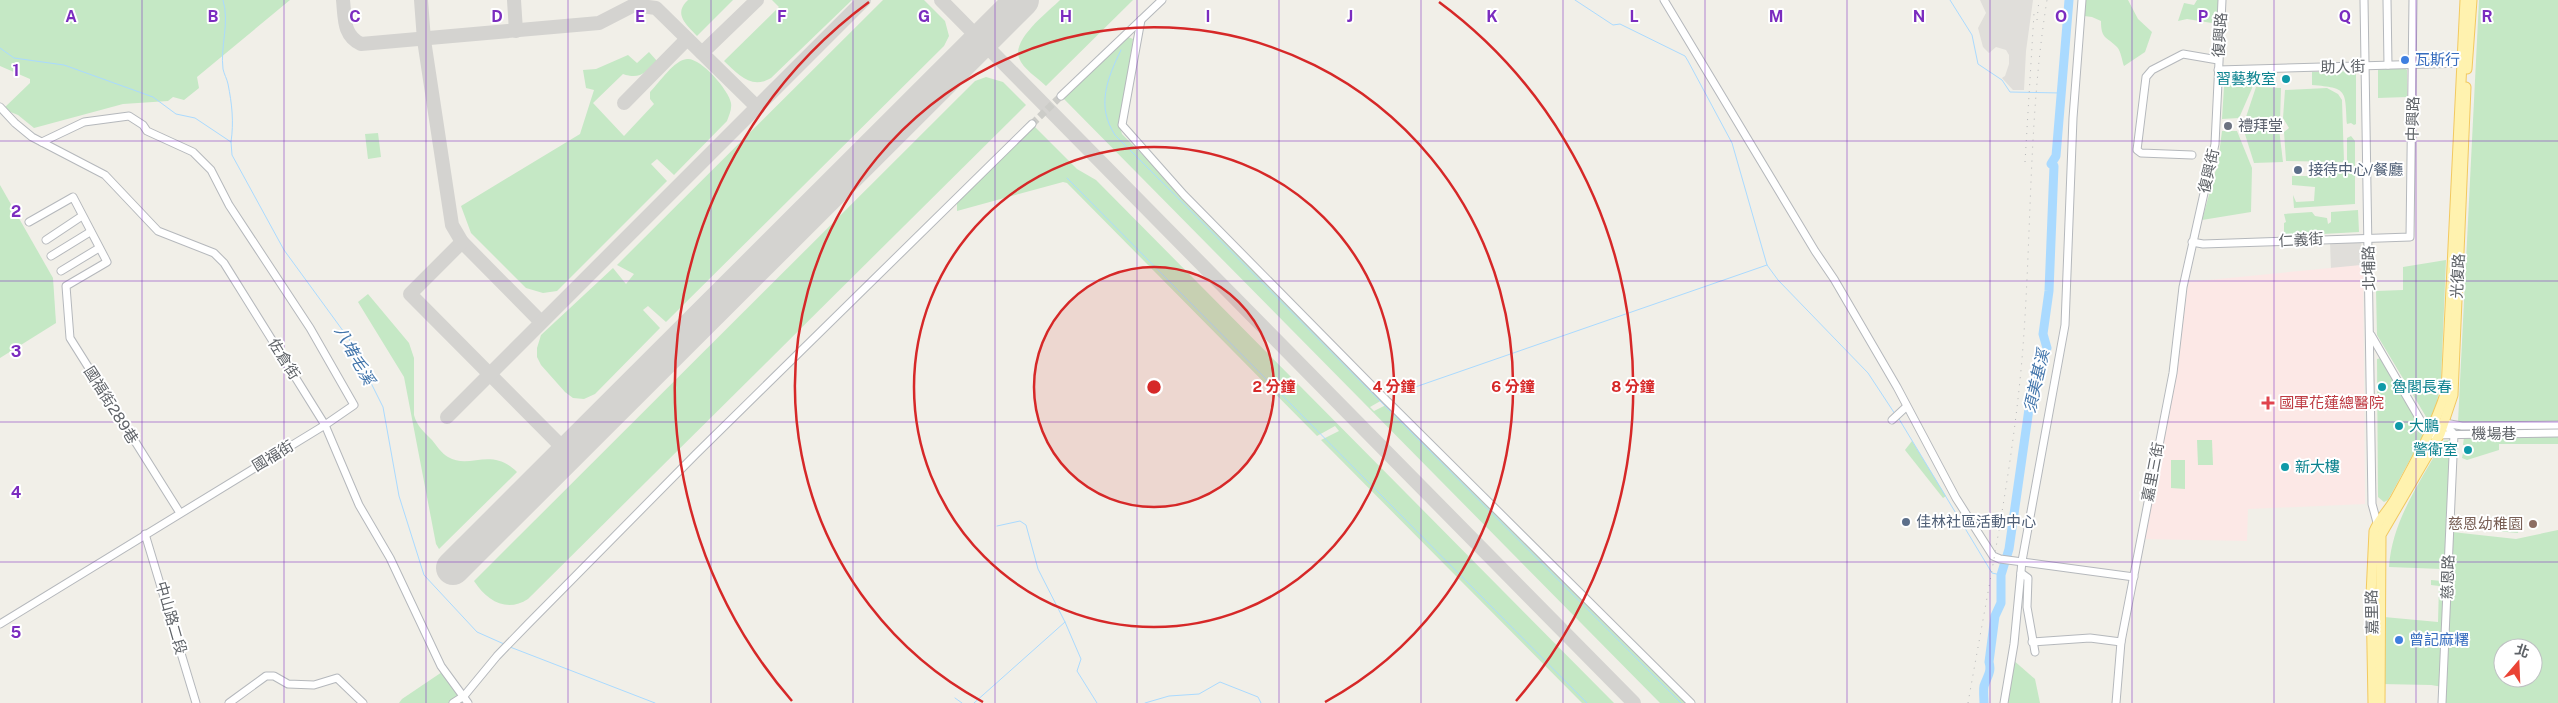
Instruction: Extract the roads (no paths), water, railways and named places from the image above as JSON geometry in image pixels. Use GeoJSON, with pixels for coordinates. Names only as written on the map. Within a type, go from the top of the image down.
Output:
{"type":"FeatureCollection","features":[{"type":"Feature","properties":{"kind":"main road","name":"光復路"},"geometry":{"type":"LineString","coordinates":[[2382,535],[2440,434],[2441,422],[2453,386],[2465,0]]}},
{"type":"Feature","properties":{"kind":"main road","name":"光復路"},"geometry":{"type":"LineString","coordinates":[[2464,63],[2472,0]]}},
{"type":"Feature","properties":{"kind":"main road","name":"光復路"},"geometry":{"type":"LineString","coordinates":[[2377,523],[2393,502],[2429,435],[2441,422]]}},
{"type":"Feature","properties":{"kind":"main road","name":"嘉里路"},"geometry":{"type":"LineString","coordinates":[[2373,703],[2372,550],[2377,523]]}},
{"type":"Feature","properties":{"kind":"main road","name":"嘉里路"},"geometry":{"type":"LineString","coordinates":[[2380,703],[2382,535]]}},
{"type":"Feature","properties":{"kind":"street"},"geometry":{"type":"LineString","coordinates":[[1061,96],[1162,0]]}},
{"type":"Feature","properties":{"kind":"street"},"geometry":{"type":"LineString","coordinates":[[1664,0],[1815,251],[1834,279],[1897,387],[1956,498],[1991,553],[2000,560],[2022,561],[2134,577]]}},
{"type":"Feature","properties":{"kind":"street"},"geometry":{"type":"LineString","coordinates":[[2004,703],[2014,644],[2022,561],[2065,325],[2073,118],[2082,0]]}},
{"type":"Feature","properties":{"kind":"street","name":"復興路"},"geometry":{"type":"LineString","coordinates":[[2218,70],[2222,0]]}},
{"type":"Feature","properties":{"kind":"street","name":"北埔路"},"geometry":{"type":"LineString","coordinates":[[2364,0],[2372,504],[2382,535]]}},
{"type":"Feature","properties":{"kind":"street"},"geometry":{"type":"LineString","coordinates":[[2387,0],[2388,66]]}},
{"type":"Feature","properties":{"kind":"street","name":"中興路"},"geometry":{"type":"LineString","coordinates":[[2410,237],[2414,65],[2413,0]]}},
{"type":"Feature","properties":{"kind":"street"},"geometry":{"type":"LineString","coordinates":[[1142,20],[1122,125],[1184,195],[1691,703]]}},
{"type":"Feature","properties":{"kind":"street"},"geometry":{"type":"LineString","coordinates":[[2192,155],[2141,153],[2138,150],[2146,77],[2152,70],[2183,54],[2218,60]]}},
{"type":"Feature","properties":{"kind":"street","name":"助人街"},"geometry":{"type":"LineString","coordinates":[[2218,70],[2464,63]]}},
{"type":"Feature","properties":{"kind":"street","name":"復興街"},"geometry":{"type":"LineString","coordinates":[[2192,242],[2215,144],[2218,70]]}},
{"type":"Feature","properties":{"kind":"street","name":"佐倉街"},"geometry":{"type":"LineString","coordinates":[[0,107],[14,123],[42,142],[105,175],[158,231],[214,253],[224,262],[325,425],[359,505],[390,558],[441,666],[466,700]]}},
{"type":"Feature","properties":{"kind":"street","name":"國福街"},"geometry":{"type":"LineString","coordinates":[[0,624],[325,425],[354,405],[310,328],[236,212],[229,205],[211,170],[197,155],[147,131],[143,125],[130,116],[84,122],[42,142]]}},
{"type":"Feature","properties":{"kind":"street"},"geometry":{"type":"LineString","coordinates":[[453,703],[466,700],[497,656],[696,454],[1032,124]]}},
{"type":"Feature","properties":{"kind":"street"},"geometry":{"type":"LineString","coordinates":[[29,222],[73,197],[99,248],[61,272]]}},
{"type":"Feature","properties":{"kind":"street"},"geometry":{"type":"LineString","coordinates":[[46,240],[82,216]]}},
{"type":"Feature","properties":{"kind":"street"},"geometry":{"type":"LineString","coordinates":[[51,256],[90,232]]}},
{"type":"Feature","properties":{"kind":"street","name":"仁義街"},"geometry":{"type":"LineString","coordinates":[[2192,242],[2213,244],[2410,237]]}},
{"type":"Feature","properties":{"kind":"street","name":"嘉里三街"},"geometry":{"type":"LineString","coordinates":[[2116,703],[2121,642],[2173,373],[2183,287],[2192,242]]}},
{"type":"Feature","properties":{"kind":"street","name":"國福街289巷"},"geometry":{"type":"LineString","coordinates":[[99,248],[107,262],[65,288],[70,338],[180,513]]}},
{"type":"Feature","properties":{"kind":"street"},"geometry":{"type":"LineString","coordinates":[[2370,333],[2429,435]]}},
{"type":"Feature","properties":{"kind":"street"},"geometry":{"type":"LineString","coordinates":[[1892,420],[1906,407]]}},
{"type":"Feature","properties":{"kind":"street"},"geometry":{"type":"LineString","coordinates":[[2441,422],[2454,434]]}},
{"type":"Feature","properties":{"kind":"street","name":"機場巷"},"geometry":{"type":"LineString","coordinates":[[2441,422],[2489,430],[2558,433]]}},
{"type":"Feature","properties":{"kind":"street","name":"機場巷"},"geometry":{"type":"LineString","coordinates":[[2429,435],[2558,425]]}},
{"type":"Feature","properties":{"kind":"street","name":"慈恩路"},"geometry":{"type":"LineString","coordinates":[[2442,703],[2454,434]]}},
{"type":"Feature","properties":{"kind":"street","name":"中山路二段"},"geometry":{"type":"LineString","coordinates":[[145,534],[196,703]]}},
{"type":"Feature","properties":{"kind":"street"},"geometry":{"type":"LineString","coordinates":[[2021,573],[2028,578],[2027,607],[2035,652]]}},
{"type":"Feature","properties":{"kind":"street"},"geometry":{"type":"LineString","coordinates":[[2032,642],[2090,638],[2121,642]]}},
{"type":"Feature","properties":{"kind":"street"},"geometry":{"type":"LineString","coordinates":[[229,703],[266,676],[274,676],[288,684],[314,685],[337,678],[361,701]]}},
{"type":"Feature","properties":{"kind":"waterway"},"geometry":{"type":"LineString","coordinates":[[223,0],[226,17],[222,60],[231,106],[231,142]]}},
{"type":"Feature","properties":{"kind":"waterway"},"geometry":{"type":"LineString","coordinates":[[1575,0],[1613,25],[1620,24],[1685,56],[1732,143],[1767,265],[1778,280],[1868,373],[1895,414]]}},
{"type":"Feature","properties":{"kind":"waterway"},"geometry":{"type":"LineString","coordinates":[[1950,0],[1972,35],[1978,64],[2002,80],[2010,92],[2061,93]]}},
{"type":"Feature","properties":{"kind":"waterway","name":"須美基溪"},"geometry":{"type":"LineString","coordinates":[[1984,703],[1984,686],[1990,672],[1989,662],[1995,616],[2001,603],[2001,575],[2009,549],[2032,388],[2037,381],[2047,348],[2043,334],[2049,291],[2054,166],[2051,164],[2056,156],[2069,0]]}},
{"type":"Feature","properties":{"kind":"waterway","name":"八堵毛溪"},"geometry":{"type":"LineString","coordinates":[[0,48],[14,58],[64,65],[153,97],[176,114],[195,118],[231,142],[232,155],[284,250],[349,339],[383,407],[399,496],[424,575],[477,632],[504,644]]}},
{"type":"Feature","properties":{"kind":"waterway"},"geometry":{"type":"LineString","coordinates":[[1121,50],[1111,71],[1105,103],[1109,124],[1115,135],[1681,703]]}},
{"type":"Feature","properties":{"kind":"waterway"},"geometry":{"type":"LineString","coordinates":[[1067,178],[1587,703]]}},
{"type":"Feature","properties":{"kind":"waterway"},"geometry":{"type":"LineString","coordinates":[[1398,393],[1767,265]]}},
{"type":"Feature","properties":{"kind":"waterway"},"geometry":{"type":"LineString","coordinates":[[1899,419],[1992,573],[2001,575]]}},
{"type":"Feature","properties":{"kind":"waterway"},"geometry":{"type":"LineString","coordinates":[[997,526],[1020,521],[1026,525],[1038,569],[1065,622],[1081,659],[1077,671],[1097,703]]}},
{"type":"Feature","properties":{"kind":"waterway"},"geometry":{"type":"LineString","coordinates":[[974,703],[1065,622]]}},
{"type":"Feature","properties":{"kind":"waterway","name":"八堵毛溪"},"geometry":{"type":"LineString","coordinates":[[510,647],[655,703]]}},
{"type":"Feature","properties":{"kind":"waterway"},"geometry":{"type":"LineString","coordinates":[[1145,703],[1169,696],[1199,694],[1220,682],[1258,697],[1261,703]]}},
{"type":"Feature","properties":{"kind":"waterway"},"geometry":{"type":"LineString","coordinates":[[955,698],[962,703]]}},
{"type":"Feature","properties":{"kind":"tunnel"},"geometry":{"type":"LineString","coordinates":[[1032,124],[1061,96]]}},
{"type":"Feature","properties":{"kind":"railway"},"geometry":{"type":"LineString","coordinates":[[2037,20],[2039,0]]}},
{"type":"Feature","properties":{"kind":"railway"},"geometry":{"type":"LineString","coordinates":[[1968,703],[1999,531],[2018,402],[2025,314],[2036,89],[2047,0]]}},
{"type":"Feature","properties":{"kind":"railway"},"geometry":{"type":"LineString","coordinates":[[2025,162],[2034,13]]}},
{"type":"Feature","properties":{"kind":"place","name":"瓦斯行"},"geometry":{"type":"Point","coordinates":[2405,60]}},
{"type":"Feature","properties":{"kind":"place","name":"習藝教室"},"geometry":{"type":"Point","coordinates":[2286,79]}},
{"type":"Feature","properties":{"kind":"place","name":"禮拜堂"},"geometry":{"type":"Point","coordinates":[2228,126]}},
{"type":"Feature","properties":{"kind":"place","name":"接待中心/餐廳"},"geometry":{"type":"Point","coordinates":[2298,170]}},
{"type":"Feature","properties":{"kind":"place","name":"魯閣長春"},"geometry":{"type":"Point","coordinates":[2382,387]}},
{"type":"Feature","properties":{"kind":"place","name":"國軍花蓮總醫院"},"geometry":{"type":"Point","coordinates":[2268,403]}},
{"type":"Feature","properties":{"kind":"place","name":"大鵬"},"geometry":{"type":"Point","coordinates":[2399,426]}},
{"type":"Feature","properties":{"kind":"place","name":"警衛室"},"geometry":{"type":"Point","coordinates":[2468,450]}},
{"type":"Feature","properties":{"kind":"place","name":"新大樓"},"geometry":{"type":"Point","coordinates":[2285,467]}},
{"type":"Feature","properties":{"kind":"place","name":"佳林社區活動中心"},"geometry":{"type":"Point","coordinates":[1906,522]}},
{"type":"Feature","properties":{"kind":"place","name":"慈恩幼稚園"},"geometry":{"type":"Point","coordinates":[2533,524]}},
{"type":"Feature","properties":{"kind":"place","name":"曾記麻糬"},"geometry":{"type":"Point","coordinates":[2399,640]}}]}
